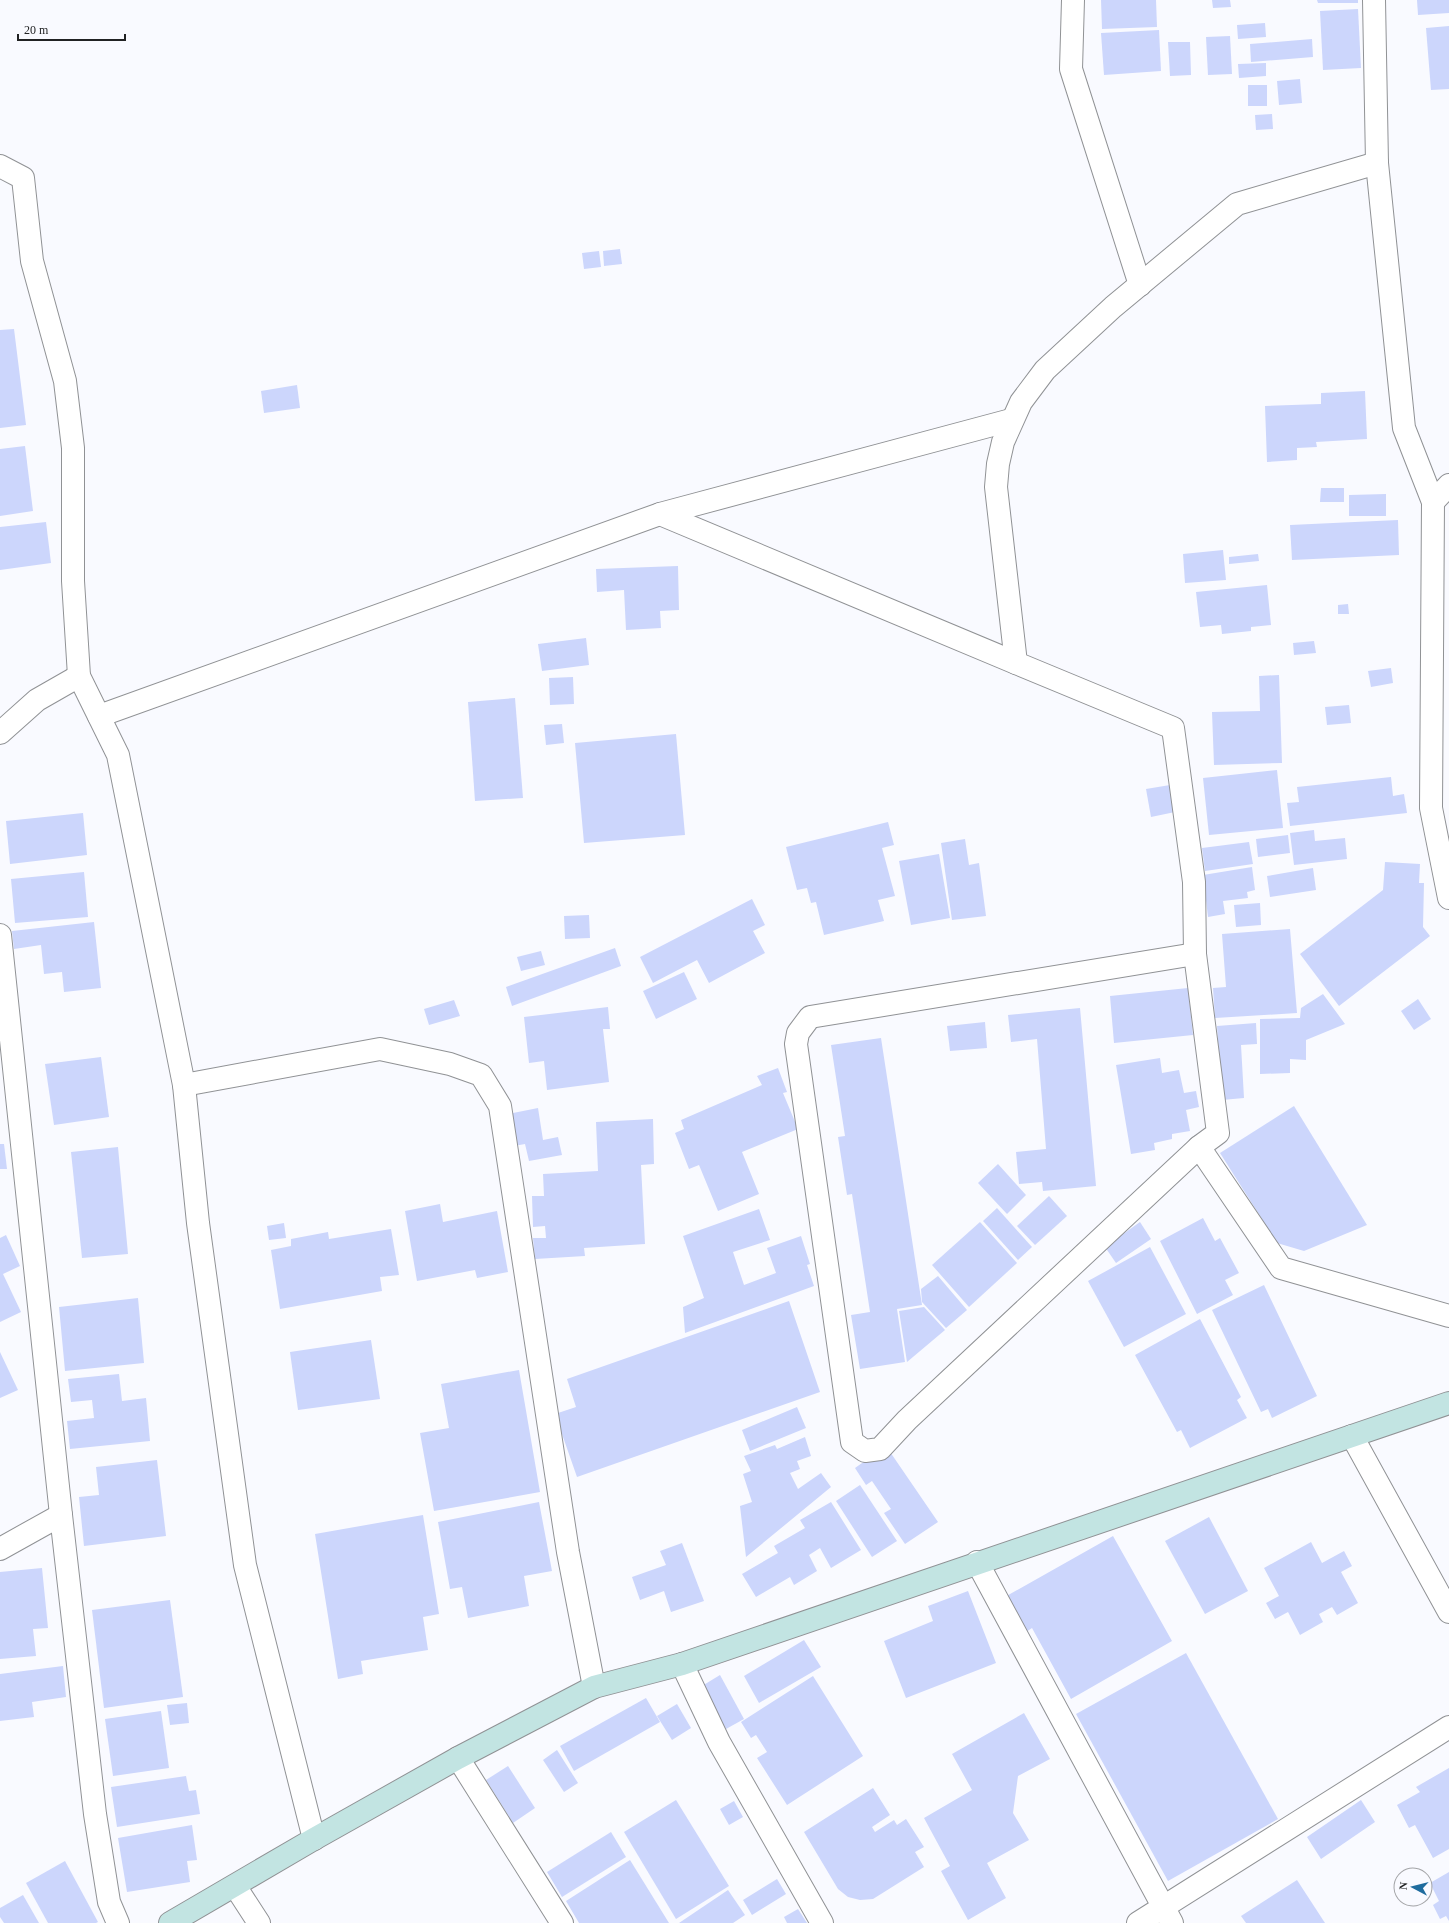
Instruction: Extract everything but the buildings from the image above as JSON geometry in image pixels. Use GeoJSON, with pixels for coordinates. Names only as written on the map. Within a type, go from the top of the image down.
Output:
{"type":"FeatureCollection","features":[{"type":"Feature","properties":{"kind":"street"},"geometry":{"type":"LineString","coordinates":[[1073,0],[1071,69],[1140,285]]}},
{"type":"Feature","properties":{"kind":"street"},"geometry":{"type":"LineString","coordinates":[[1374,0],[1378,163],[1404,428],[1433,502],[1431,808],[1449,898]]}},
{"type":"Feature","properties":{"kind":"street"},"geometry":{"type":"LineString","coordinates":[[1016,663],[996,487],[998,464],[1003,442],[1011,420],[1032,386],[1045,370],[1140,285],[1237,204],[1378,163]]}},
{"type":"Feature","properties":{"kind":"street"},"geometry":{"type":"LineString","coordinates":[[0,166],[23,178],[32,261],[65,381],[73,448],[73,581],[79,676],[118,755],[184,1085],[198,1223],[245,1565],[314,1839]]}},
{"type":"Feature","properties":{"kind":"street"},"geometry":{"type":"LineString","coordinates":[[99,716],[660,514],[1011,420]]}},
{"type":"Feature","properties":{"kind":"street"},"geometry":{"type":"LineString","coordinates":[[1433,502],[1449,485]]}},
{"type":"Feature","properties":{"kind":"street"},"geometry":{"type":"LineString","coordinates":[[660,514],[1173,728],[1194,882],[1195,954],[1218,1133],[1199,1147],[912,1414],[880,1448],[865,1451],[852,1442],[796,1044],[798,1033],[810,1017],[1195,954]]}},
{"type":"Feature","properties":{"kind":"street"},"geometry":{"type":"LineString","coordinates":[[0,733],[37,700],[79,676]]}},
{"type":"Feature","properties":{"kind":"street"},"geometry":{"type":"LineString","coordinates":[[0,936],[61,1515],[95,1814],[109,1902],[118,1923]]}},
{"type":"Feature","properties":{"kind":"street"},"geometry":{"type":"LineString","coordinates":[[184,1085],[380,1049],[450,1064],[481,1075],[500,1106],[568,1552],[594,1687]]}},
{"type":"Feature","properties":{"kind":"street"},"geometry":{"type":"LineString","coordinates":[[1199,1147],[1281,1268],[1449,1316]]}},
{"type":"Feature","properties":{"kind":"street"},"geometry":{"type":"LineString","coordinates":[[170,1923],[314,1839],[458,1758],[594,1687],[682,1664],[976,1562],[1449,1403]]}},
{"type":"Feature","properties":{"kind":"street"},"geometry":{"type":"LineString","coordinates":[[1352,1436],[1449,1612]]}},
{"type":"Feature","properties":{"kind":"street"},"geometry":{"type":"LineString","coordinates":[[0,1549],[61,1515]]}},
{"type":"Feature","properties":{"kind":"street"},"geometry":{"type":"LineString","coordinates":[[976,1562],[1167,1915]]}},
{"type":"Feature","properties":{"kind":"street"},"geometry":{"type":"LineString","coordinates":[[682,1664],[719,1742],[822,1923]]}},
{"type":"Feature","properties":{"kind":"street"},"geometry":{"type":"LineString","coordinates":[[1138,1923],[1167,1915],[1449,1727]]}},
{"type":"Feature","properties":{"kind":"street"},"geometry":{"type":"LineString","coordinates":[[458,1758],[562,1923]]}},
{"type":"Feature","properties":{"kind":"street"},"geometry":{"type":"LineString","coordinates":[[235,1886],[259,1923]]}}]}
